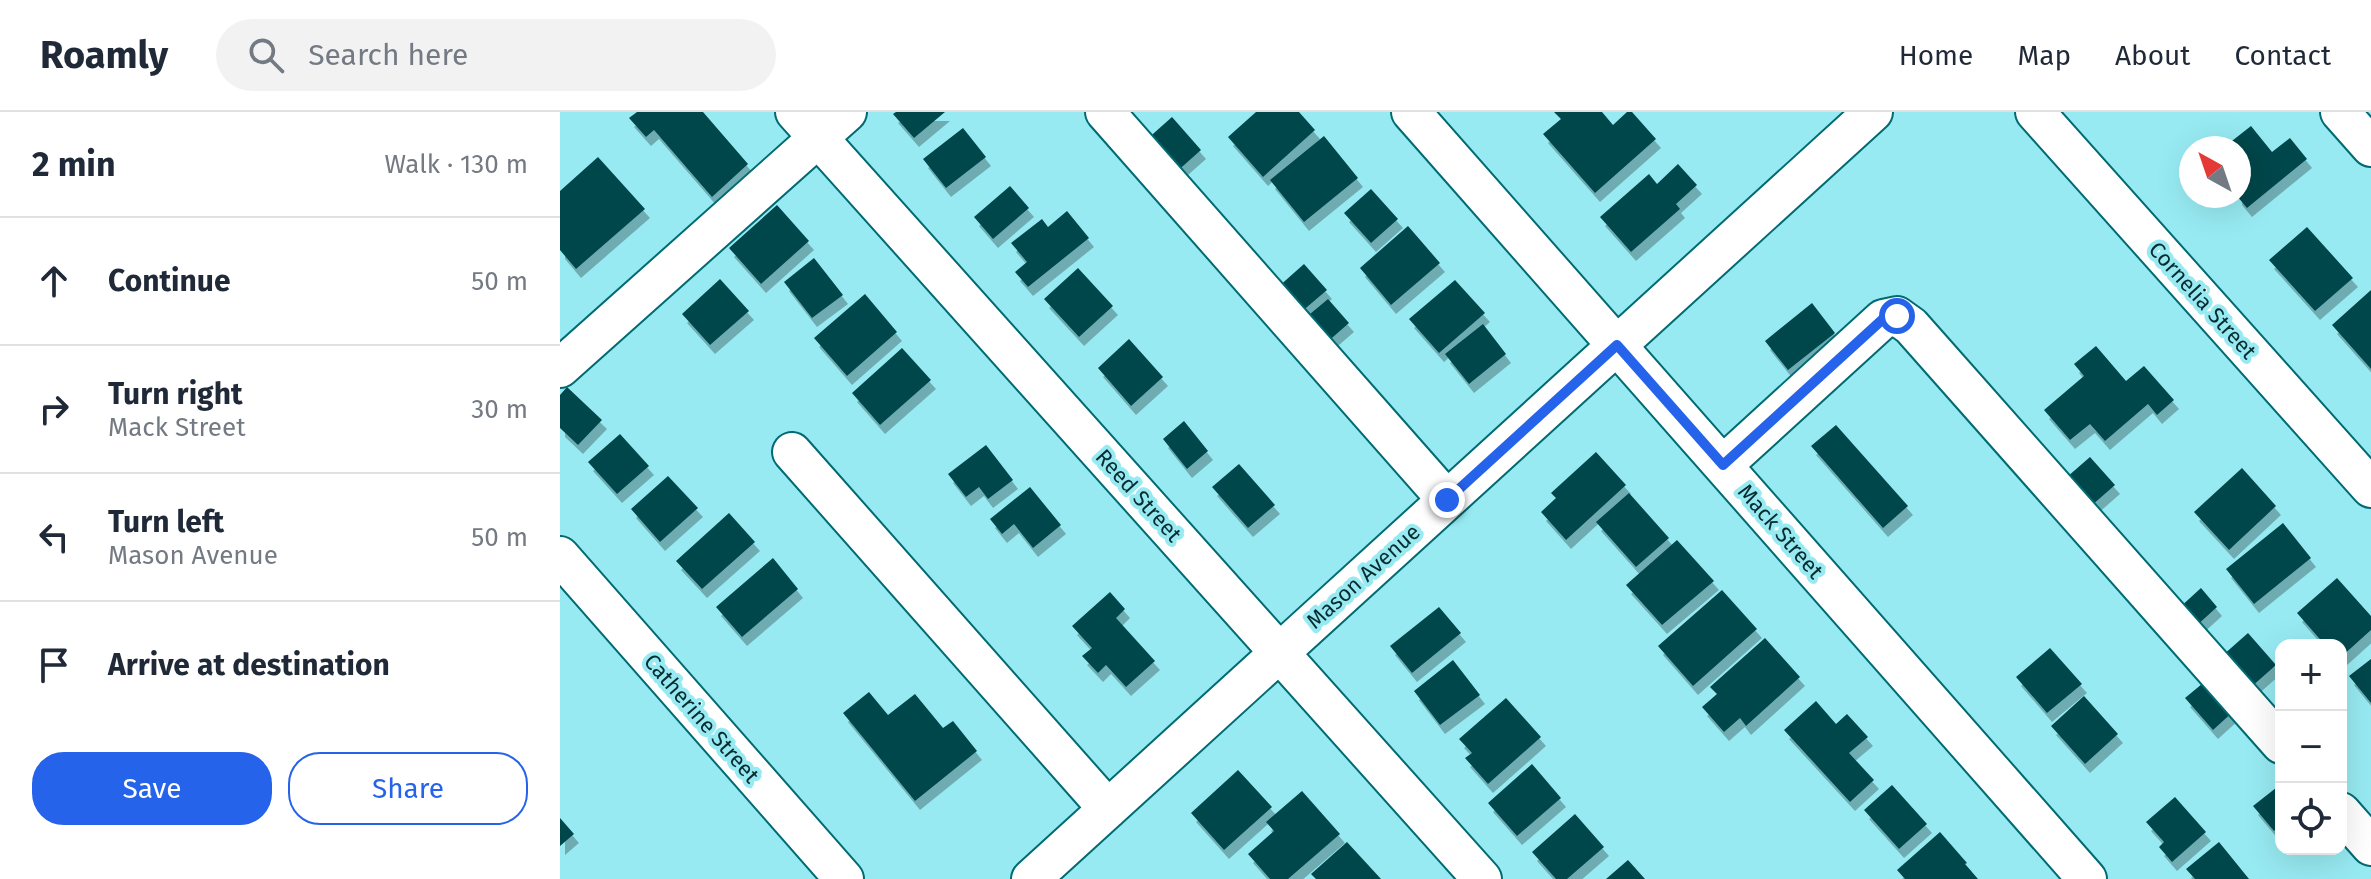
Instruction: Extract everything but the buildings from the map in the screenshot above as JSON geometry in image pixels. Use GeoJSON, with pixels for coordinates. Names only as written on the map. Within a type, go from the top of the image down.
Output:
{"type":"FeatureCollection","features":[{"type":"Feature","properties":{"kind":"street"},"geometry":{"type":"LineString","coordinates":[[560,368],[807,125],[847,112]]}},
{"type":"Feature","properties":{"kind":"street"},"geometry":{"type":"LineString","coordinates":[[1105,112],[1447,500]]}},
{"type":"Feature","properties":{"kind":"street","name":"Mack Street"},"geometry":{"type":"LineString","coordinates":[[1411,112],[2087,879]]}},
{"type":"Feature","properties":{"kind":"street","name":"Mason Avenue"},"geometry":{"type":"LineString","coordinates":[[1031,879],[1873,112]]}},
{"type":"Feature","properties":{"kind":"street","name":"Cornelia Street"},"geometry":{"type":"LineString","coordinates":[[2035,112],[2371,488]]}},
{"type":"Feature","properties":{"kind":"street"},"geometry":{"type":"LineString","coordinates":[[2340,112],[2371,147]]}},
{"type":"Feature","properties":{"kind":"street","name":"Reed Street"},"geometry":{"type":"LineString","coordinates":[[807,125],[1482,879]]}},
{"type":"Feature","properties":{"kind":"street"},"geometry":{"type":"LineString","coordinates":[[1723,465],[1883,319],[1897,316],[1911,326],[2275,737]]}},
{"type":"Feature","properties":{"kind":"street"},"geometry":{"type":"LineString","coordinates":[[792,452],[1108,809]]}},
{"type":"Feature","properties":{"kind":"street","name":"Catherine Street"},"geometry":{"type":"LineString","coordinates":[[560,556],[844,879]]}},
{"type":"Feature","properties":{"kind":"street"},"geometry":{"type":"LineString","coordinates":[[2347,819],[2371,846]]}},
{"type":"Feature","properties":{"kind":"route"},"geometry":{"type":"LineString","coordinates":[[1447,500],[1617,345],[1723,465],[1883,319],[1897,316]]}}]}
